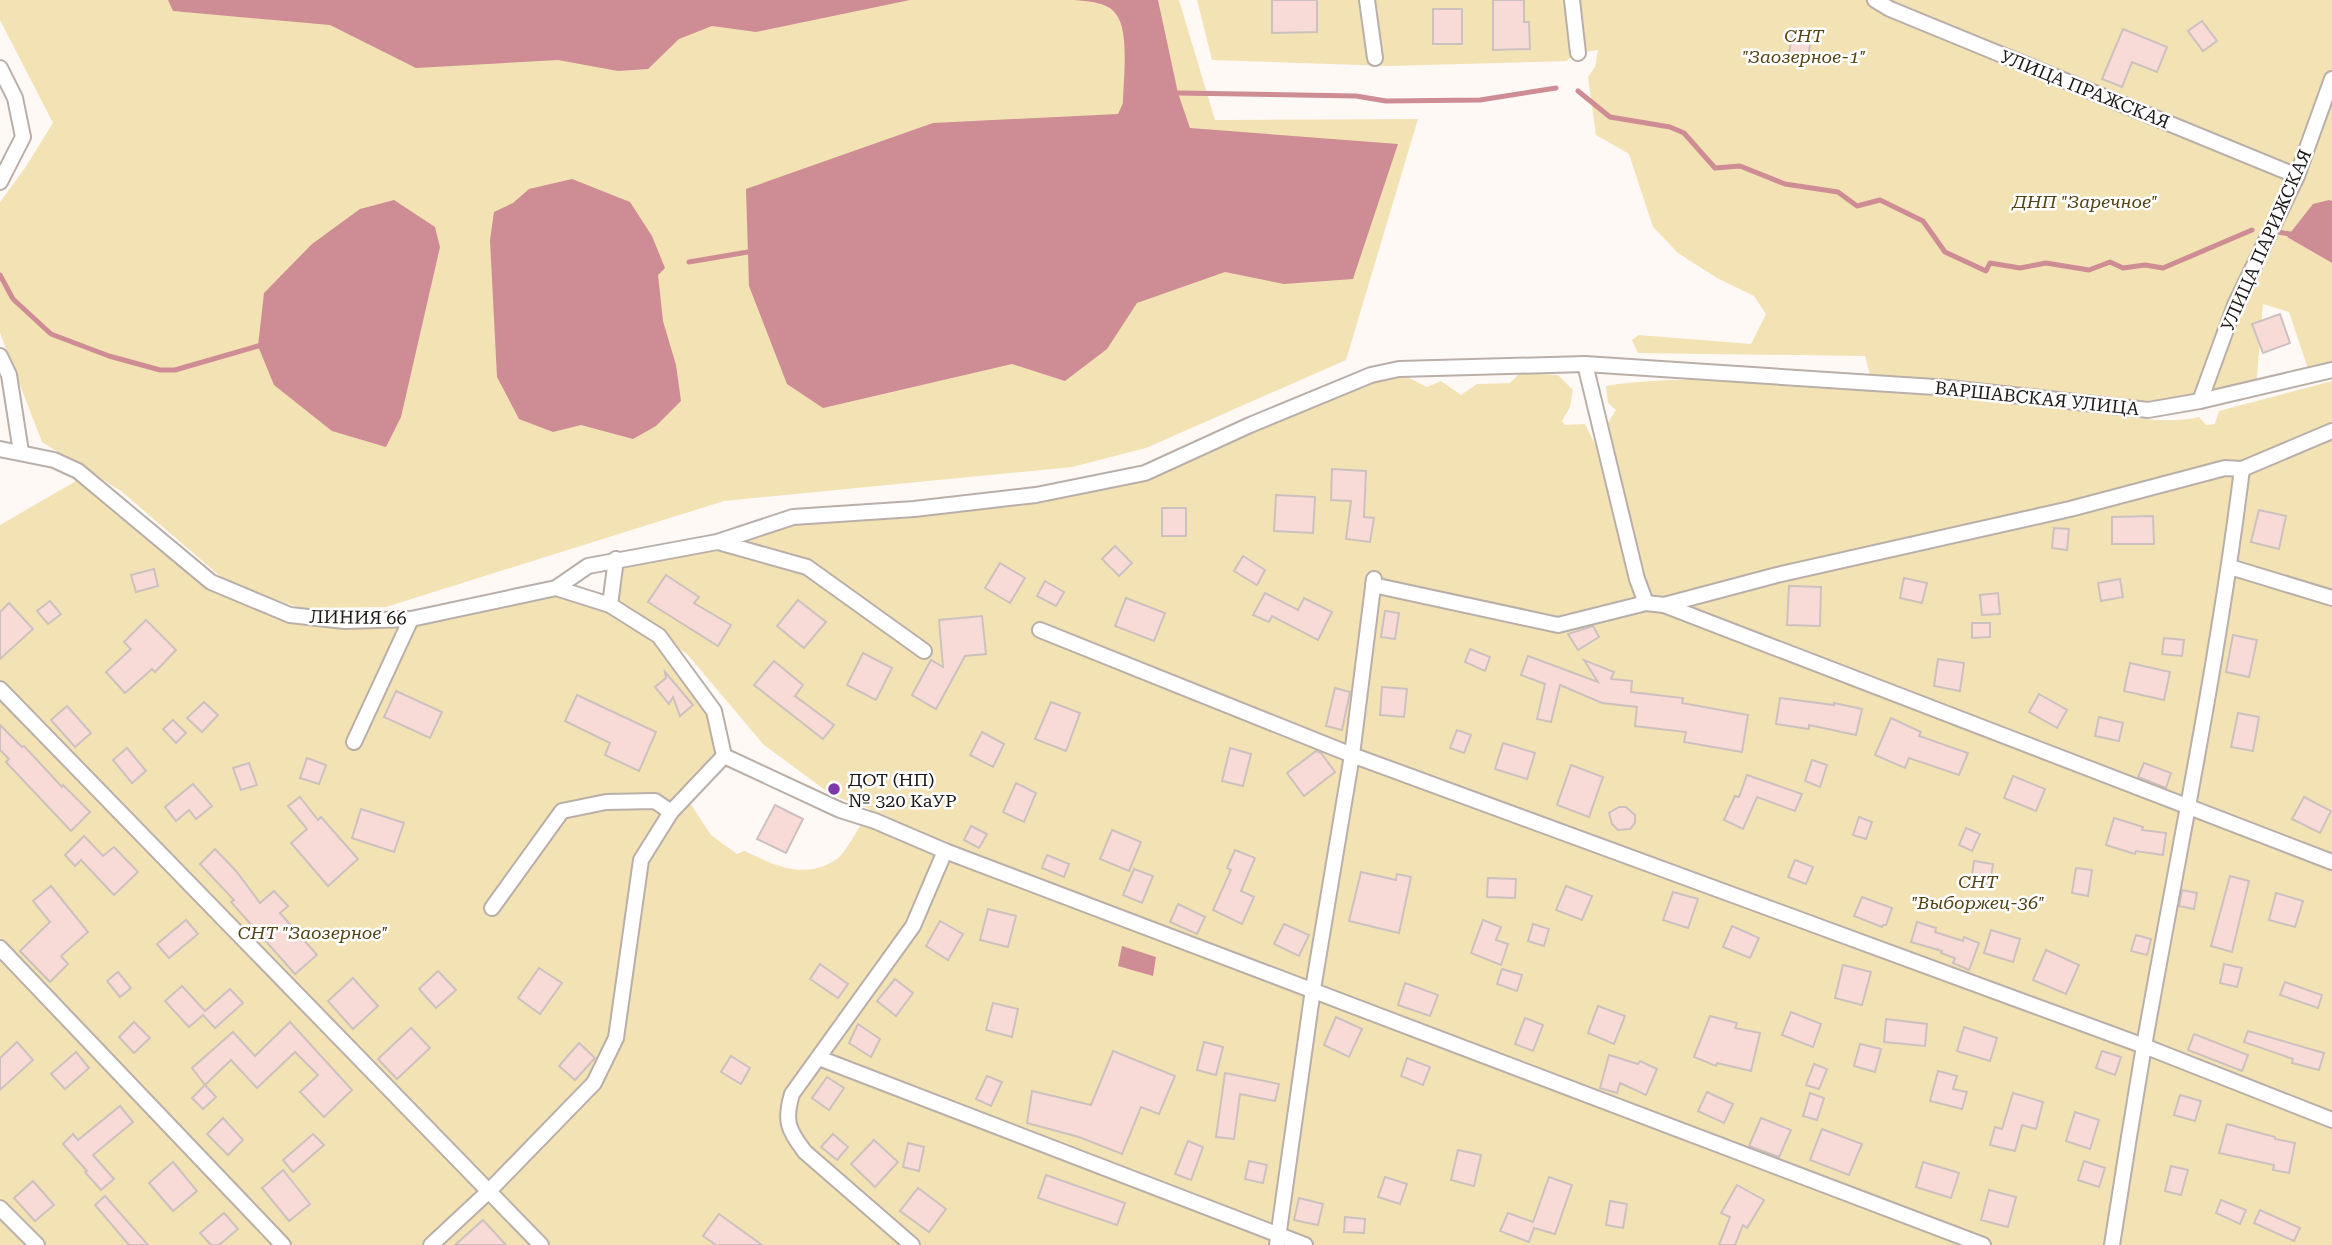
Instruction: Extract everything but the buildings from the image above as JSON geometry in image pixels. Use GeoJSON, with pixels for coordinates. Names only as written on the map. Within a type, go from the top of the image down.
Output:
{"type":"FeatureCollection","features":[{"type":"Feature","properties":{"kind":"street"},"geometry":{"type":"LineString","coordinates":[[1367,0],[1375,58]]}},
{"type":"Feature","properties":{"kind":"street"},"geometry":{"type":"LineString","coordinates":[[1573,0],[1578,53]]}},
{"type":"Feature","properties":{"kind":"street","name":"УЛИЦА ПРАЖСКАЯ"},"geometry":{"type":"LineString","coordinates":[[1875,0],[1890,9],[2297,176]]}},
{"type":"Feature","properties":{"kind":"street"},"geometry":{"type":"LineString","coordinates":[[0,68],[15,98],[23,137],[0,182]]}},
{"type":"Feature","properties":{"kind":"street","name":"УЛИЦА ПАРИЖСКАЯ"},"geometry":{"type":"LineString","coordinates":[[2200,401],[2235,305],[2297,176],[2332,79]]}},
{"type":"Feature","properties":{"kind":"street"},"geometry":{"type":"LineString","coordinates":[[0,356],[9,375],[21,452]]}},
{"type":"Feature","properties":{"kind":"street"},"geometry":{"type":"LineString","coordinates":[[1585,364],[1637,579],[1646,603]]}},
{"type":"Feature","properties":{"kind":"street","name":"ВАРШАВСКАЯ УЛИЦА"},"geometry":{"type":"LineString","coordinates":[[588,566],[717,542],[793,517],[914,509],[1036,495],[1145,473],[1250,425],[1384,371],[1585,364],[1950,388],[2148,410],[2200,401],[2332,370]]}},
{"type":"Feature","properties":{"kind":"street"},"geometry":{"type":"LineString","coordinates":[[1664,605],[1777,575],[2070,509],[2225,468],[2242,470],[2332,431]]}},
{"type":"Feature","properties":{"kind":"street","name":"ЛИНИЯ 66"},"geometry":{"type":"LineString","coordinates":[[0,449],[54,460],[78,471],[211,582],[290,615],[345,621],[411,619],[556,588],[588,566]]}},
{"type":"Feature","properties":{"kind":"street"},"geometry":{"type":"LineString","coordinates":[[2112,1245],[2144,1045],[2189,808],[2230,567],[2242,470]]}},
{"type":"Feature","properties":{"kind":"street"},"geometry":{"type":"LineString","coordinates":[[717,542],[807,567],[924,651]]}},
{"type":"Feature","properties":{"kind":"street"},"geometry":{"type":"LineString","coordinates":[[610,605],[616,559]]}},
{"type":"Feature","properties":{"kind":"street"},"geometry":{"type":"LineString","coordinates":[[2230,567],[2332,597]]}},
{"type":"Feature","properties":{"kind":"street"},"geometry":{"type":"LineString","coordinates":[[1278,1240],[1313,989],[1352,755],[1373,582],[1558,625],[1646,603],[1664,605],[2332,862]]}},
{"type":"Feature","properties":{"kind":"street"},"geometry":{"type":"LineString","coordinates":[[556,588],[610,605],[659,636],[714,711],[724,756]]}},
{"type":"Feature","properties":{"kind":"street"},"geometry":{"type":"LineString","coordinates":[[354,741],[411,619]]}},
{"type":"Feature","properties":{"kind":"street"},"geometry":{"type":"LineString","coordinates":[[1040,630],[1352,755],[2144,1045],[2332,1120]]}},
{"type":"Feature","properties":{"kind":"street"},"geometry":{"type":"LineString","coordinates":[[0,689],[541,1245]]}},
{"type":"Feature","properties":{"kind":"street"},"geometry":{"type":"LineString","coordinates":[[431,1245],[489,1191],[594,1083],[616,1038],[641,860],[671,812],[724,756]]}},
{"type":"Feature","properties":{"kind":"street"},"geometry":{"type":"LineString","coordinates":[[724,756],[840,810],[875,821],[945,851],[1983,1245]]}},
{"type":"Feature","properties":{"kind":"street"},"geometry":{"type":"LineString","coordinates":[[492,908],[562,811],[606,803],[655,801],[671,812]]}},
{"type":"Feature","properties":{"kind":"street"},"geometry":{"type":"LineString","coordinates":[[912,1245],[804,1152],[791,1134],[787,1114],[792,1094],[913,926],[945,851]]}},
{"type":"Feature","properties":{"kind":"street"},"geometry":{"type":"LineString","coordinates":[[0,948],[283,1245]]}},
{"type":"Feature","properties":{"kind":"street"},"geometry":{"type":"LineString","coordinates":[[819,1058],[1278,1240],[1305,1245]]}},
{"type":"Feature","properties":{"kind":"street"},"geometry":{"type":"LineString","coordinates":[[0,1208],[37,1245]]}},
{"type":"Feature","properties":{"kind":"green space"},"geometry":{"type":"Polygon","coordinates":[[[0,0],[1179,0],[1215,120],[1418,119],[1346,360],[1146,448],[1072,467],[724,501],[386,607],[301,608],[228,583],[121,491],[42,442],[0,333],[0,202],[53,123],[0,20],[0,0]]]}},
{"type":"Feature","properties":{"kind":"green space","name":"ДНП \"Заречное\""},"geometry":{"type":"Polygon","coordinates":[[[1197,0],[2332,0],[2332,201],[2328,200],[2287,237],[2332,263],[2332,370],[2310,375],[2289,312],[2263,304],[2256,388],[2148,410],[1872,382],[1865,356],[1638,353],[1632,340],[1639,335],[1751,344],[1766,314],[1754,296],[1717,278],[1678,253],[1653,227],[1629,154],[1596,135],[1588,77],[1595,67],[1598,50],[1578,53],[1566,61],[1389,66],[1212,60],[1197,0]]]}},
{"type":"Feature","properties":{"kind":"green space","name":"СНТ \"Выборжец-36\""},"geometry":{"type":"Polygon","coordinates":[[[1520,373],[1558,375],[1573,390],[1570,407],[1562,421],[1565,425],[1585,424],[1598,450],[1616,410],[1608,403],[1606,386],[1630,383],[1725,380],[1862,389],[2057,407],[2148,419],[2183,420],[2199,417],[2206,425],[2215,424],[2219,411],[2332,381],[2332,1245],[0,1245],[0,525],[83,477],[211,582],[290,615],[411,619],[556,588],[610,605],[659,636],[714,711],[724,756],[686,797],[711,835],[737,854],[744,851],[778,865],[801,870],[825,866],[837,859],[870,809],[832,795],[764,745],[687,654],[611,601],[621,558],[760,526],[914,509],[1145,473],[1373,380],[1407,377],[1427,387],[1441,381],[1461,395],[1477,384],[1510,383],[1520,373]]]}},
{"type":"Feature","properties":{"kind":"shaded area"},"geometry":{"type":"Polygon","coordinates":[[[168,0],[910,0],[756,32],[712,26],[679,39],[648,69],[618,71],[558,60],[416,68],[330,25],[173,11],[168,0]]]}},
{"type":"Feature","properties":{"kind":"shaded area"},"geometry":{"type":"Polygon","coordinates":[[[1074,0],[1158,0],[1178,93],[1190,128],[1398,144],[1353,279],[1284,284],[1225,272],[1137,303],[1107,349],[1065,381],[1012,364],[823,408],[787,384],[749,286],[746,189],[933,123],[1118,114],[1123,103],[1124,70],[1123,32],[1120,22],[1108,7],[1074,0]]]}},
{"type":"Feature","properties":{"kind":"shaded area"},"geometry":{"type":"Polygon","coordinates":[[[572,179],[630,202],[652,236],[665,268],[658,275],[663,321],[676,365],[681,401],[656,426],[633,439],[581,425],[553,432],[519,419],[497,377],[490,240],[494,212],[513,203],[529,189],[572,179]]]}},
{"type":"Feature","properties":{"kind":"shaded area"},"geometry":{"type":"Polygon","coordinates":[[[394,200],[435,227],[440,247],[401,417],[386,447],[332,431],[274,385],[258,346],[264,293],[312,244],[360,209],[394,200]]]}},
{"type":"Feature","properties":{"kind":"shaded area"},"geometry":{"type":"Polygon","coordinates":[[[2332,201],[2332,263],[2287,237],[2313,204],[2332,201]]]}},
{"type":"Feature","properties":{"kind":"shaded area"},"geometry":{"type":"Polygon","coordinates":[[[1122,946],[1156,957],[1153,976],[1118,966],[1122,946]]]}},
{"type":"Feature","properties":{"kind":"waterway"},"geometry":{"type":"LineString","coordinates":[[1178,93],[1356,96],[1386,101],[1480,100],[1556,88]]}},
{"type":"Feature","properties":{"kind":"waterway"},"geometry":{"type":"LineString","coordinates":[[1578,91],[1610,117],[1670,127],[1684,133],[1715,168],[1740,166],[1785,184],[1838,192],[1857,206],[1880,200],[1923,221],[1945,252],[1986,271],[1990,263],[2020,268],[2046,263],[2089,270],[2110,262],[2123,268],[2145,265],[2163,268],[2252,230]]}},
{"type":"Feature","properties":{"kind":"waterway"},"geometry":{"type":"LineString","coordinates":[[2278,232],[2296,235]]}},
{"type":"Feature","properties":{"kind":"waterway"},"geometry":{"type":"LineString","coordinates":[[689,262],[748,252]]}},
{"type":"Feature","properties":{"kind":"waterway"},"geometry":{"type":"LineString","coordinates":[[0,275],[13,299],[51,334],[109,356],[160,370],[175,370],[258,346]]}},
{"type":"Feature","properties":{"kind":"place","name":"ДОТ (НП) № 320 КаУР"},"geometry":{"type":"Point","coordinates":[834,789]}},
{"type":"Feature","properties":{"kind":"park label","name":"СНТ \"Заозерное-1\""},"geometry":{"type":"Point","coordinates":[1804,45]}},
{"type":"Feature","properties":{"kind":"park label","name":"СНТ \"Заозерное\""},"geometry":{"type":"Point","coordinates":[313,932]}}]}
